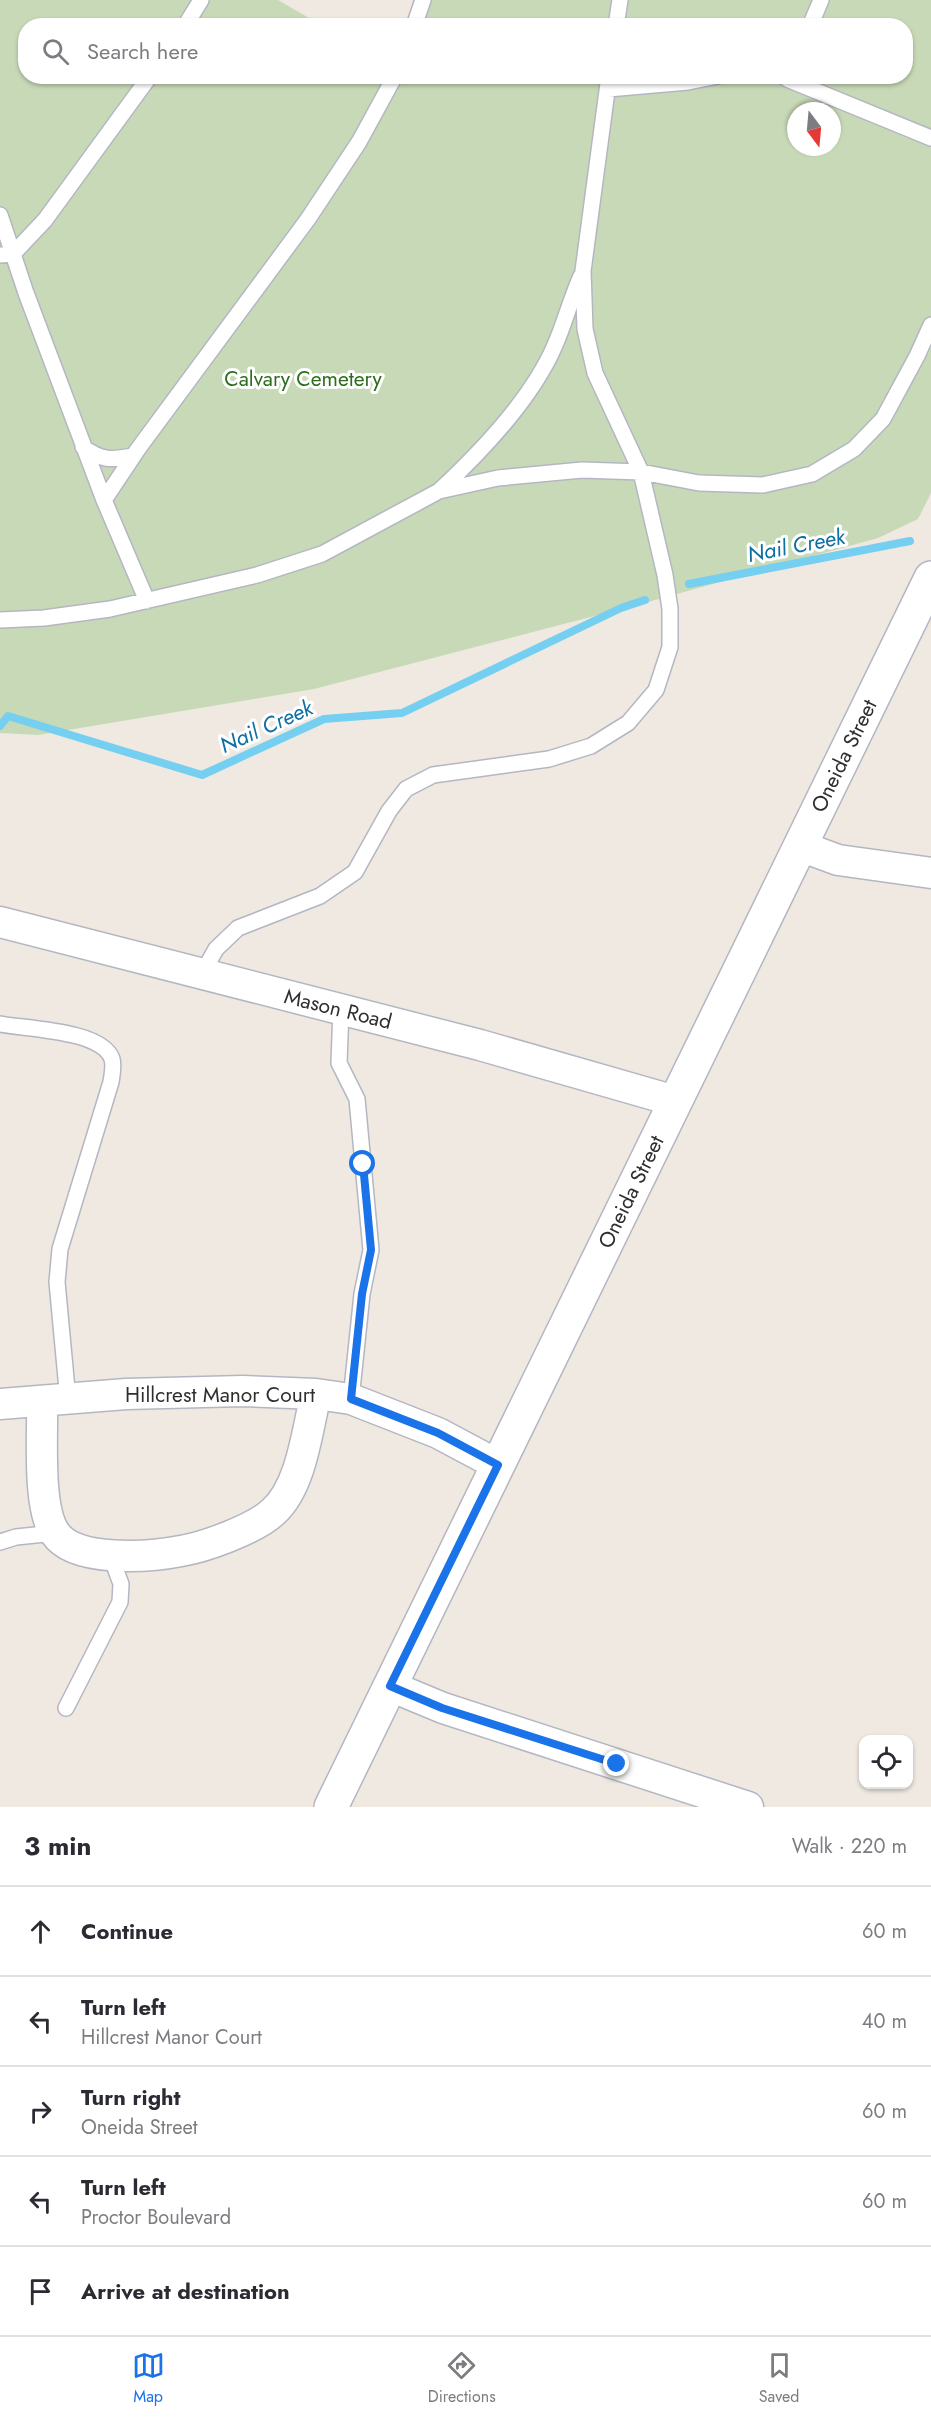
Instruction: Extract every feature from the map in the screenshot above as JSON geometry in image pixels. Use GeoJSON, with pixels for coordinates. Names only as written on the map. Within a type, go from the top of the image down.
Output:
{"type":"FeatureCollection","features":[{"type":"Feature","properties":{"kind":"street","name":"Oneida Street"},"geometry":{"type":"LineString","coordinates":[[331,1807],[931,578]]}},
{"type":"Feature","properties":{"kind":"street"},"geometry":{"type":"LineString","coordinates":[[800,846],[838,860],[931,873]]}},
{"type":"Feature","properties":{"kind":"street","name":"Mason Road"},"geometry":{"type":"LineString","coordinates":[[1,924],[480,1045],[675,1101]]}},
{"type":"Feature","properties":{"kind":"street","name":"Hillcrest Manor Court"},"geometry":{"type":"LineString","coordinates":[[0,1404],[126,1394],[243,1391],[316,1394],[351,1399],[438,1433],[498,1465]]}},
{"type":"Feature","properties":{"kind":"street"},"geometry":{"type":"LineString","coordinates":[[55,1401],[44,1503],[55,1533],[66,1542],[87,1552],[128,1556],[182,1551],[243,1531],[273,1513],[286,1496],[297,1474],[316,1394]]}},
{"type":"Feature","properties":{"kind":"street"},"geometry":{"type":"LineString","coordinates":[[390,1686],[442,1708],[748,1807]]}},
{"type":"Feature","properties":{"kind":"lane"},"geometry":{"type":"LineString","coordinates":[[190,18],[201,0]]}},
{"type":"Feature","properties":{"kind":"lane"},"geometry":{"type":"LineString","coordinates":[[417,18],[423,0]]}},
{"type":"Feature","properties":{"kind":"lane"},"geometry":{"type":"LineString","coordinates":[[617,18],[620,0]]}},
{"type":"Feature","properties":{"kind":"lane"},"geometry":{"type":"LineString","coordinates":[[813,18],[821,0]]}},
{"type":"Feature","properties":{"kind":"lane"},"geometry":{"type":"LineString","coordinates":[[7,254],[45,220],[144,84]]}},
{"type":"Feature","properties":{"kind":"lane"},"geometry":{"type":"LineString","coordinates":[[104,500],[133,456],[308,219],[359,142],[391,84]]}},
{"type":"Feature","properties":{"kind":"lane"},"geometry":{"type":"LineString","coordinates":[[202,974],[216,949],[238,928],[320,896],[355,872],[389,812],[406,789],[433,775],[549,759],[591,746],[628,723],[656,690],[670,647],[670,609],[665,575],[641,472],[595,373],[585,329],[583,271],[608,84]]}},
{"type":"Feature","properties":{"kind":"lane"},"geometry":{"type":"LineString","coordinates":[[800,84],[931,138]]}},
{"type":"Feature","properties":{"kind":"lane"},"geometry":{"type":"LineString","coordinates":[[0,215],[7,254],[104,500],[147,601]]}},
{"type":"Feature","properties":{"kind":"lane"},"geometry":{"type":"LineString","coordinates":[[0,620],[110,609],[256,575],[322,554],[439,491],[499,430],[531,386],[555,345],[583,271]]}},
{"type":"Feature","properties":{"kind":"lane"},"geometry":{"type":"LineString","coordinates":[[439,491],[498,478],[572,471],[641,472],[699,483],[763,485],[812,474],[854,448],[882,419],[917,356],[931,325]]}},
{"type":"Feature","properties":{"kind":"lane"},"geometry":{"type":"LineString","coordinates":[[83,447],[95,456],[112,460],[133,456]]}},
{"type":"Feature","properties":{"kind":"lane"},"geometry":{"type":"LineString","coordinates":[[341,1009],[339,1063],[357,1099],[371,1250],[362,1294],[351,1399]]}},
{"type":"Feature","properties":{"kind":"lane"},"geometry":{"type":"LineString","coordinates":[[0,1024],[58,1032],[100,1044],[112,1059],[111,1082],[60,1249],[57,1282],[55,1401]]}},
{"type":"Feature","properties":{"kind":"lane"},"geometry":{"type":"LineString","coordinates":[[0,1542],[16,1537],[55,1533]]}},
{"type":"Feature","properties":{"kind":"lane"},"geometry":{"type":"LineString","coordinates":[[66,1708],[120,1602],[121,1584],[110,1554]]}},
{"type":"Feature","properties":{"kind":"green space","name":"Calvary Cemetery"},"geometry":{"type":"Polygon","coordinates":[[[0,0],[278,0],[309,18],[18,18],[18,84],[913,84],[913,18],[411,18],[413,0],[931,0],[931,493],[918,519],[878,538],[648,602],[314,689],[38,735],[0,733],[0,0]]]}},
{"type":"Feature","properties":{"kind":"waterway","name":"Nail Creek"},"geometry":{"type":"LineString","coordinates":[[689,584],[910,541]]}},
{"type":"Feature","properties":{"kind":"waterway","name":"Nail Creek"},"geometry":{"type":"LineString","coordinates":[[0,726],[8,716],[202,775],[324,719],[402,713],[621,608],[645,600]]}},
{"type":"Feature","properties":{"kind":"route"},"geometry":{"type":"LineString","coordinates":[[363,1164],[371,1250],[362,1294],[351,1399],[438,1433],[498,1465],[390,1686],[442,1708],[617,1764]]}}]}
